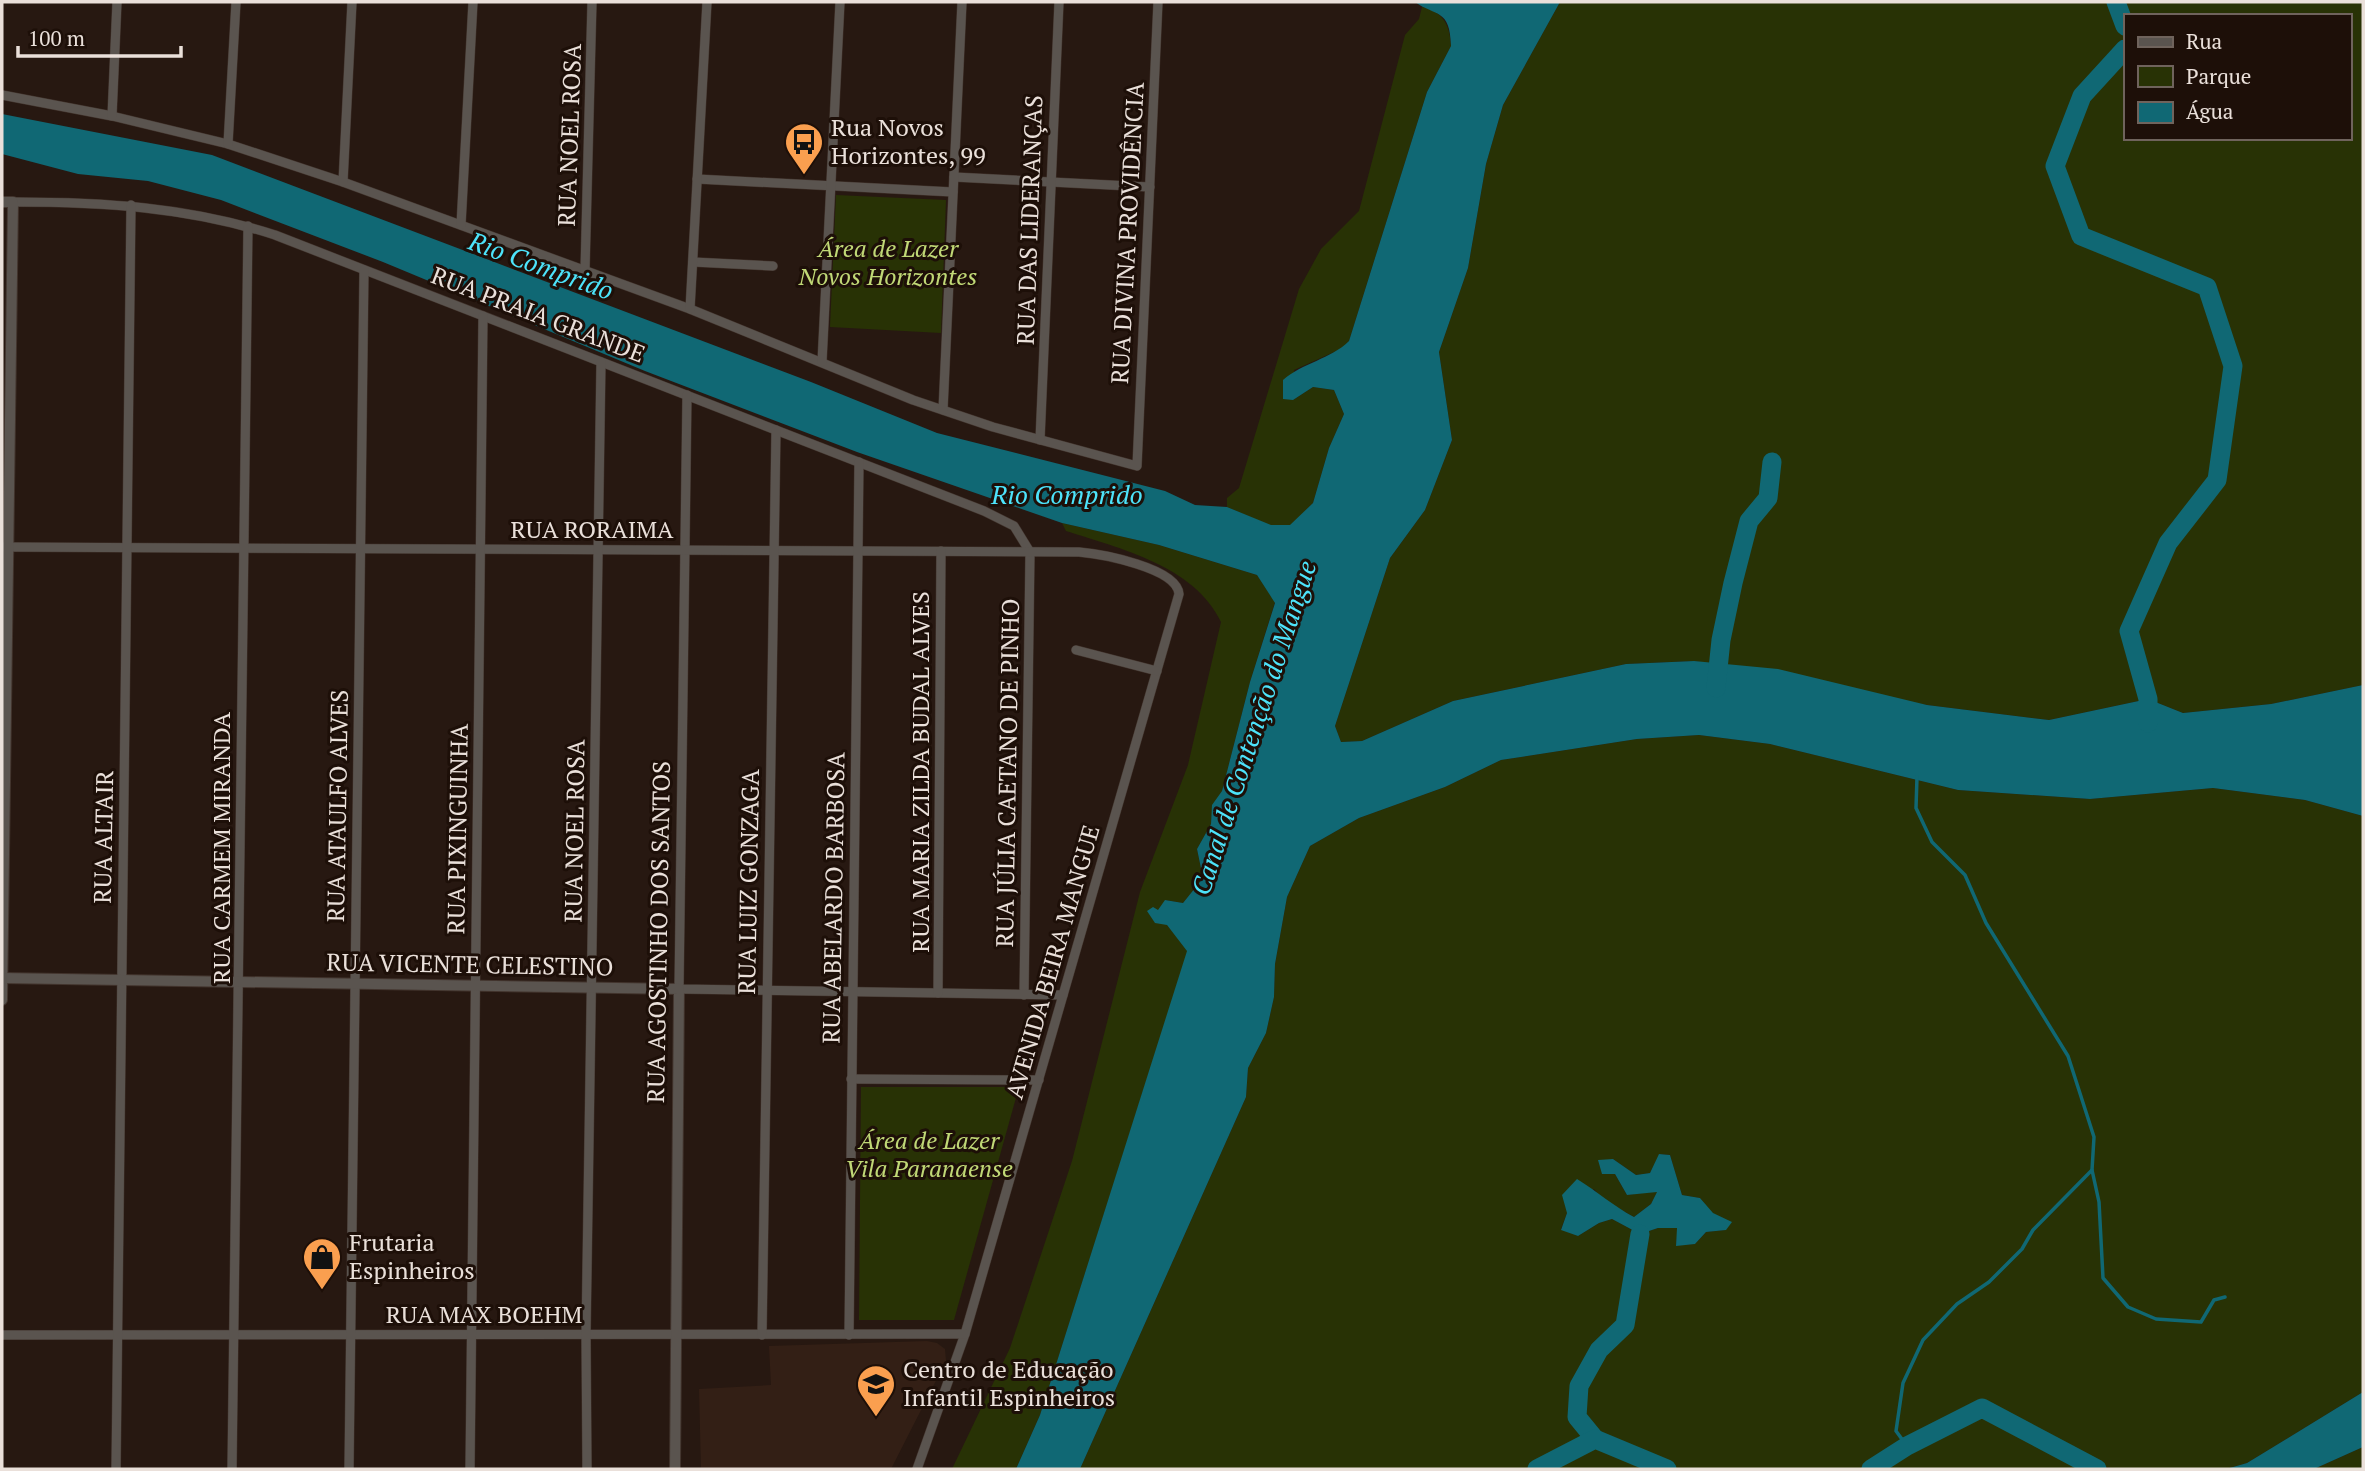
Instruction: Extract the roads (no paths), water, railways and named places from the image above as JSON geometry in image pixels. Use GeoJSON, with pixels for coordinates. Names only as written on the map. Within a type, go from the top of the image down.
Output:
{"type":"FeatureCollection","features":[{"type":"Feature","properties":{"kind":"street"},"geometry":{"type":"LineString","coordinates":[[111,116],[117,2]]}},
{"type":"Feature","properties":{"kind":"street"},"geometry":{"type":"LineString","coordinates":[[228,144],[236,2]]}},
{"type":"Feature","properties":{"kind":"street"},"geometry":{"type":"LineString","coordinates":[[343,182],[352,2]]}},
{"type":"Feature","properties":{"kind":"street"},"geometry":{"type":"LineString","coordinates":[[461,225],[473,2]]}},
{"type":"Feature","properties":{"kind":"street","name":"RUA NOEL ROSA"},"geometry":{"type":"LineString","coordinates":[[585,270],[592,2]]}},
{"type":"Feature","properties":{"kind":"street"},"geometry":{"type":"LineString","coordinates":[[690,309],[706,2]]}},
{"type":"Feature","properties":{"kind":"street"},"geometry":{"type":"LineString","coordinates":[[822,362],[840,2]]}},
{"type":"Feature","properties":{"kind":"street"},"geometry":{"type":"LineString","coordinates":[[943,410],[962,2]]}},
{"type":"Feature","properties":{"kind":"street","name":"RUA DAS LIDERANÇAS"},"geometry":{"type":"LineString","coordinates":[[1040,440],[1059,2]]}},
{"type":"Feature","properties":{"kind":"street","name":"RUA DIVINA PROVIDÊNCIA"},"geometry":{"type":"LineString","coordinates":[[1040,440],[1137,466],[1158,2]]}},
{"type":"Feature","properties":{"kind":"street"},"geometry":{"type":"LineString","coordinates":[[2,95],[111,116],[228,144],[343,182],[690,309],[880,388],[1040,440]]}},
{"type":"Feature","properties":{"kind":"street"},"geometry":{"type":"LineString","coordinates":[[954,177],[1150,187]]}},
{"type":"Feature","properties":{"kind":"street"},"geometry":{"type":"LineString","coordinates":[[697,179],[953,192]]}},
{"type":"Feature","properties":{"kind":"street"},"geometry":{"type":"LineString","coordinates":[[2,1000],[8,202]]}},
{"type":"Feature","properties":{"kind":"street","name":"RUA PRAIA GRANDE"},"geometry":{"type":"LineString","coordinates":[[8,202],[131,205],[201,214],[248,226],[1001,518],[1019,532],[1030,552]]}},
{"type":"Feature","properties":{"kind":"street","name":"RUA ALTAIR"},"geometry":{"type":"LineString","coordinates":[[116,1469],[131,205]]}},
{"type":"Feature","properties":{"kind":"street","name":"RUA CARMEM MIRANDA"},"geometry":{"type":"LineString","coordinates":[[232,1469],[248,226]]}},
{"type":"Feature","properties":{"kind":"street"},"geometry":{"type":"LineString","coordinates":[[693,262],[773,266]]}},
{"type":"Feature","properties":{"kind":"street","name":"RUA ATAULFO ALVES"},"geometry":{"type":"LineString","coordinates":[[349,1469],[364,270]]}},
{"type":"Feature","properties":{"kind":"street","name":"RUA PIXINGUINHA"},"geometry":{"type":"LineString","coordinates":[[470,1469],[483,316]]}},
{"type":"Feature","properties":{"kind":"street","name":"RUA NOEL ROSA"},"geometry":{"type":"LineString","coordinates":[[587,1469],[586,1335],[601,362]]}},
{"type":"Feature","properties":{"kind":"street","name":"RUA AGOSTINHO DOS SANTOS"},"geometry":{"type":"LineString","coordinates":[[675,1469],[674,1335],[687,395]]}},
{"type":"Feature","properties":{"kind":"street","name":"RUA LUIZ GONZAGA"},"geometry":{"type":"LineString","coordinates":[[762,1335],[776,430]]}},
{"type":"Feature","properties":{"kind":"street","name":"RUA ABELARDO BARBOSA"},"geometry":{"type":"LineString","coordinates":[[849,1335],[859,462]]}},
{"type":"Feature","properties":{"kind":"street","name":"RUA RORAIMA"},"geometry":{"type":"LineString","coordinates":[[5,547],[1079,552],[1105,556],[1166,575],[1176,583]]}},
{"type":"Feature","properties":{"kind":"street","name":"RUA MARIA ZILDA BUDAL ALVES"},"geometry":{"type":"LineString","coordinates":[[938,993],[941,551]]}},
{"type":"Feature","properties":{"kind":"street","name":"RUA JÚLIA CAETANO DE PINHO"},"geometry":{"type":"LineString","coordinates":[[1024,995],[1030,552]]}},
{"type":"Feature","properties":{"kind":"street","name":"AVENIDA BEIRA MANGUE"},"geometry":{"type":"LineString","coordinates":[[917,1469],[965,1335],[1179,594],[1176,583]]}},
{"type":"Feature","properties":{"kind":"street"},"geometry":{"type":"LineString","coordinates":[[1076,649],[1157,671]]}},
{"type":"Feature","properties":{"kind":"street","name":"RUA VICENTE CELESTINO"},"geometry":{"type":"LineString","coordinates":[[2,978],[1063,995]]}},
{"type":"Feature","properties":{"kind":"street"},"geometry":{"type":"LineString","coordinates":[[851,1079],[1039,1080]]}},
{"type":"Feature","properties":{"kind":"street","name":"RUA MAX BOEHM"},"geometry":{"type":"LineString","coordinates":[[2,1335],[965,1335]]}},
{"type":"Feature","properties":{"kind":"water"},"geometry":{"type":"Polygon","coordinates":[[[1415,2],[1560,2],[1503,105],[1486,164],[1468,268],[1439,352],[1452,440],[1425,510],[1390,558],[1335,726],[1341,742],[1362,741],[1453,701],[1626,664],[1694,661],[1778,669],[1927,705],[2049,720],[2148,699],[2183,713],[2271,704],[2363,685],[2363,816],[2305,800],[2213,788],[2090,799],[1958,790],[1770,744],[1699,735],[1637,739],[1501,760],[1445,787],[1359,818],[1310,846],[1287,897],[1275,964],[1274,997],[1266,1033],[1248,1068],[1246,1097],[1080,1469],[1016,1469],[1040,1415],[1187,951],[1167,925],[1155,923],[1147,911],[1153,907],[1158,910],[1165,900],[1183,903],[1203,878],[1197,849],[1211,824],[1212,805],[1222,791],[1250,682],[1275,603],[1257,575],[1159,545],[1062,523],[857,452],[645,371],[383,262],[221,200],[148,181],[78,174],[2,154],[2,114],[212,155],[811,382],[937,433],[1165,491],[1195,505],[1227,507],[1271,525],[1290,525],[1313,503],[1329,448],[1344,414],[1334,390],[1313,387],[1293,400],[1283,399],[1283,380],[1349,341],[1427,92],[1451,46],[1445,19],[1415,2]]]}},
{"type":"Feature","properties":{"kind":"water"},"geometry":{"type":"Polygon","coordinates":[[[1659,1154],[1670,1155],[1682,1195],[1700,1198],[1713,1213],[1732,1222],[1726,1230],[1706,1232],[1695,1244],[1676,1246],[1677,1228],[1658,1228],[1640,1234],[1612,1219],[1599,1223],[1578,1236],[1561,1230],[1567,1213],[1562,1195],[1577,1179],[1634,1217],[1651,1204],[1657,1192],[1627,1195],[1615,1174],[1602,1174],[1598,1160],[1613,1159],[1636,1175],[1650,1173],[1659,1154]]]}},
{"type":"Feature","properties":{"kind":"water"},"geometry":{"type":"Polygon","coordinates":[[[2363,1392],[2363,1447],[2314,1469],[2226,1469],[2247,1463],[2363,1392]]]}},
{"type":"Feature","properties":{"kind":"waterway"},"geometry":{"type":"LineString","coordinates":[[2116,2],[2124,23]]}},
{"type":"Feature","properties":{"kind":"waterway"},"geometry":{"type":"LineString","coordinates":[[2124,50],[2082,96],[2055,166],[2081,236],[2207,287],[2233,366],[2217,480],[2168,543],[2129,631],[2148,699],[2148,723]]}},
{"type":"Feature","properties":{"kind":"waterway"},"geometry":{"type":"LineString","coordinates":[[1716,688],[1721,640],[1733,583],[1749,521],[1768,498],[1772,462]]}},
{"type":"Feature","properties":{"kind":"waterway"},"geometry":{"type":"LineString","coordinates":[[1917,777],[1916,808],[1932,842],[1965,875],[1986,923],[2068,1056],[2094,1137],[2092,1170]]}},
{"type":"Feature","properties":{"kind":"waterway"},"geometry":{"type":"LineString","coordinates":[[1907,1446],[1896,1431],[1903,1383],[1923,1340],[1957,1304],[1989,1282],[2022,1249],[2033,1230],[2092,1170],[2099,1202],[2103,1278],[2128,1307],[2156,1319],[2201,1322],[2214,1300],[2225,1297]]}},
{"type":"Feature","properties":{"kind":"waterway"},"geometry":{"type":"LineString","coordinates":[[1595,1439],[1577,1417],[1579,1386],[1599,1350],[1625,1325],[1640,1234]]}},
{"type":"Feature","properties":{"kind":"waterway"},"geometry":{"type":"LineString","coordinates":[[1871,1469],[1907,1446],[1982,1408],[2097,1469]]}},
{"type":"Feature","properties":{"kind":"waterway"},"geometry":{"type":"LineString","coordinates":[[1537,1469],[1595,1439],[1667,1469]]}},
{"type":"Feature","properties":{"kind":"place","name":"Rua Novos Horizontes, 99"},"geometry":{"type":"Point","coordinates":[804,176]}},
{"type":"Feature","properties":{"kind":"place","name":"Frutaria Espinheiros"},"geometry":{"type":"Point","coordinates":[322,1291]}},
{"type":"Feature","properties":{"kind":"place","name":"Centro de Educação Infantil Espinheiros"},"geometry":{"type":"Point","coordinates":[876,1418]}},
{"type":"Feature","properties":{"kind":"park label","name":"Área de Lazer Novos Horizontes"},"geometry":{"type":"Point","coordinates":[888,263]}},
{"type":"Feature","properties":{"kind":"park label","name":"Área de Lazer Vila Paranaense"},"geometry":{"type":"Point","coordinates":[929,1155]}},
{"type":"Feature","properties":{"kind":"water label","name":"Rio Comprido"},"geometry":{"type":"Point","coordinates":[541,266]}},
{"type":"Feature","properties":{"kind":"water label","name":"Rio Comprido"},"geometry":{"type":"Point","coordinates":[1067,495]}},
{"type":"Feature","properties":{"kind":"water label","name":"Canal de Contenção do Mangue"},"geometry":{"type":"Point","coordinates":[1254,728]}}]}
